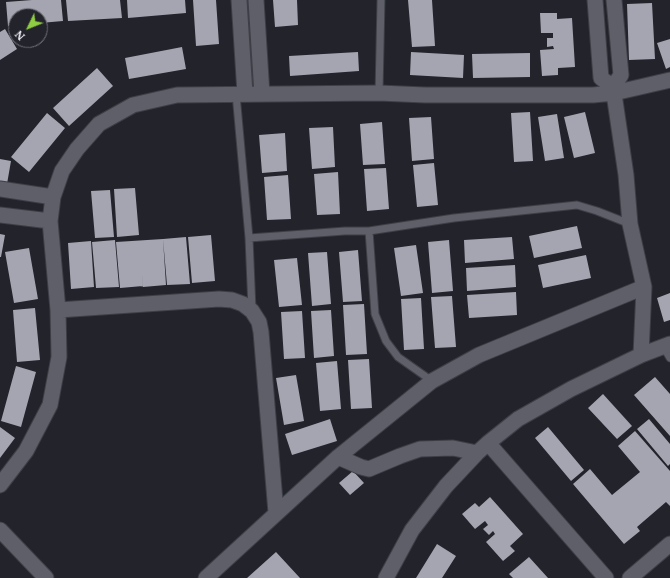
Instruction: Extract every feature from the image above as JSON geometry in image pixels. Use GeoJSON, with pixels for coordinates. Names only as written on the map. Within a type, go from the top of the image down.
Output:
{"type":"FeatureCollection","features":[{"type":"Feature","properties":{"kind":"street"},"geometry":{"type":"LineString","coordinates":[[239,0],[240,94]]}},
{"type":"Feature","properties":{"kind":"street"},"geometry":{"type":"LineString","coordinates":[[256,0],[262,94]]}},
{"type":"Feature","properties":{"kind":"street"},"geometry":{"type":"LineString","coordinates":[[594,0],[601,78],[613,90]]}},
{"type":"Feature","properties":{"kind":"street"},"geometry":{"type":"LineString","coordinates":[[614,0],[620,75],[613,90],[626,176],[630,224],[644,287],[641,355]]}},
{"type":"Feature","properties":{"kind":"street"},"geometry":{"type":"LineString","coordinates":[[0,485],[26,451],[50,405],[59,357],[58,310],[50,222],[53,197],[62,171],[99,124],[132,105],[177,95],[379,93],[440,95],[593,95],[670,80]]}},
{"type":"Feature","properties":{"kind":"street"},"geometry":{"type":"LineString","coordinates":[[0,189],[53,197]]}},
{"type":"Feature","properties":{"kind":"street"},"geometry":{"type":"LineString","coordinates":[[0,215],[50,222]]}},
{"type":"Feature","properties":{"kind":"street"},"geometry":{"type":"LineString","coordinates":[[206,578],[338,457],[432,381],[479,355],[644,287]]}},
{"type":"Feature","properties":{"kind":"street"},"geometry":{"type":"LineString","coordinates":[[58,310],[219,298],[232,300],[243,304],[252,312],[259,322],[261,332],[276,513]]}},
{"type":"Feature","properties":{"kind":"street"},"geometry":{"type":"LineString","coordinates":[[386,578],[412,530],[446,486],[488,443],[518,419],[571,389],[641,355],[668,350]]}},
{"type":"Feature","properties":{"kind":"street"},"geometry":{"type":"LineString","coordinates":[[488,443],[606,578]]}},
{"type":"Feature","properties":{"kind":"street"},"geometry":{"type":"LineString","coordinates":[[338,457],[368,469],[420,449],[453,448],[477,453]]}},
{"type":"Feature","properties":{"kind":"street"},"geometry":{"type":"LineString","coordinates":[[0,530],[46,578]]}},
{"type":"Feature","properties":{"kind":"street"},"geometry":{"type":"LineString","coordinates":[[630,578],[670,544]]}},
{"type":"Feature","properties":{"kind":"lane"},"geometry":{"type":"LineString","coordinates":[[379,93],[381,0]]}},
{"type":"Feature","properties":{"kind":"lane"},"geometry":{"type":"LineString","coordinates":[[240,94],[252,312]]}},
{"type":"Feature","properties":{"kind":"lane"},"geometry":{"type":"LineString","coordinates":[[249,238],[345,231],[368,231],[454,218],[577,205],[630,224]]}},
{"type":"Feature","properties":{"kind":"lane"},"geometry":{"type":"LineString","coordinates":[[368,231],[374,314],[386,340],[398,357],[432,381]]}},
{"type":"Feature","properties":{"kind":"building"},"geometry":{"type":"Polygon","coordinates":[[[61,0],[63,21],[48,22],[48,8],[8,8],[8,26],[6,2],[61,0]]]}},
{"type":"Feature","properties":{"kind":"building"},"geometry":{"type":"Polygon","coordinates":[[[66,0],[120,0],[122,18],[68,21],[66,0]]]}},
{"type":"Feature","properties":{"kind":"building"},"geometry":{"type":"Polygon","coordinates":[[[127,0],[185,0],[186,13],[128,18],[127,0]]]}},
{"type":"Feature","properties":{"kind":"building"},"geometry":{"type":"Polygon","coordinates":[[[193,0],[216,0],[219,44],[196,46],[193,0]]]}},
{"type":"Feature","properties":{"kind":"building"},"geometry":{"type":"Polygon","coordinates":[[[273,0],[297,0],[298,25],[275,27],[273,0]]]}},
{"type":"Feature","properties":{"kind":"building"},"geometry":{"type":"Polygon","coordinates":[[[408,0],[432,0],[435,46],[412,47],[408,0]]]}},
{"type":"Feature","properties":{"kind":"building"},"geometry":{"type":"Polygon","coordinates":[[[652,3],[655,59],[629,60],[627,4],[652,3]]]}},
{"type":"Feature","properties":{"kind":"building"},"geometry":{"type":"Polygon","coordinates":[[[540,13],[557,13],[557,19],[572,18],[575,67],[558,68],[558,75],[542,76],[540,50],[554,49],[553,46],[547,47],[547,38],[553,38],[553,33],[541,33],[540,13]]]}},
{"type":"Feature","properties":{"kind":"building"},"geometry":{"type":"Polygon","coordinates":[[[5,29],[8,34],[8,48],[17,49],[0,60],[0,32],[5,29]]]}},
{"type":"Feature","properties":{"kind":"building"},"geometry":{"type":"Polygon","coordinates":[[[670,39],[670,67],[666,69],[657,43],[670,39]]]}},
{"type":"Feature","properties":{"kind":"building"},"geometry":{"type":"Polygon","coordinates":[[[182,47],[186,69],[129,79],[125,58],[182,47]]]}},
{"type":"Feature","properties":{"kind":"building"},"geometry":{"type":"Polygon","coordinates":[[[358,52],[359,71],[290,76],[289,56],[358,52]]]}},
{"type":"Feature","properties":{"kind":"building"},"geometry":{"type":"Polygon","coordinates":[[[411,52],[464,55],[463,78],[410,75],[411,52]]]}},
{"type":"Feature","properties":{"kind":"building"},"geometry":{"type":"Polygon","coordinates":[[[530,53],[530,77],[473,78],[472,54],[530,53]]]}},
{"type":"Feature","properties":{"kind":"building"},"geometry":{"type":"Polygon","coordinates":[[[97,68],[113,86],[69,126],[53,108],[97,68]]]}},
{"type":"Feature","properties":{"kind":"building"},"geometry":{"type":"Polygon","coordinates":[[[530,112],[533,161],[514,162],[511,113],[530,112]]]}},
{"type":"Feature","properties":{"kind":"building"},"geometry":{"type":"Polygon","coordinates":[[[585,112],[595,153],[574,158],[564,117],[585,112]]]}},
{"type":"Feature","properties":{"kind":"building"},"geometry":{"type":"Polygon","coordinates":[[[47,113],[65,128],[29,172],[11,157],[47,113]]]}},
{"type":"Feature","properties":{"kind":"building"},"geometry":{"type":"Polygon","coordinates":[[[557,114],[564,158],[545,161],[538,117],[557,114]]]}},
{"type":"Feature","properties":{"kind":"building"},"geometry":{"type":"Polygon","coordinates":[[[431,117],[434,159],[412,161],[409,118],[431,117]]]}},
{"type":"Feature","properties":{"kind":"building"},"geometry":{"type":"Polygon","coordinates":[[[382,122],[385,164],[363,165],[360,124],[382,122]]]}},
{"type":"Feature","properties":{"kind":"building"},"geometry":{"type":"Polygon","coordinates":[[[333,127],[335,167],[312,169],[309,128],[333,127]]]}},
{"type":"Feature","properties":{"kind":"building"},"geometry":{"type":"Polygon","coordinates":[[[285,133],[287,171],[262,173],[259,135],[285,133]]]}},
{"type":"Feature","properties":{"kind":"building"},"geometry":{"type":"Polygon","coordinates":[[[0,159],[11,161],[7,184],[0,183],[0,159]]]}},
{"type":"Feature","properties":{"kind":"building"},"geometry":{"type":"Polygon","coordinates":[[[434,163],[438,205],[417,207],[413,165],[434,163]]]}},
{"type":"Feature","properties":{"kind":"building"},"geometry":{"type":"Polygon","coordinates":[[[386,168],[389,209],[367,211],[364,169],[386,168]]]}},
{"type":"Feature","properties":{"kind":"building"},"geometry":{"type":"Polygon","coordinates":[[[338,172],[340,214],[317,215],[314,174],[338,172]]]}},
{"type":"Feature","properties":{"kind":"building"},"geometry":{"type":"Polygon","coordinates":[[[288,175],[291,219],[267,220],[264,177],[288,175]]]}},
{"type":"Feature","properties":{"kind":"building"},"geometry":{"type":"Polygon","coordinates":[[[135,188],[139,235],[117,237],[114,189],[135,188]]]}},
{"type":"Feature","properties":{"kind":"building"},"geometry":{"type":"Polygon","coordinates":[[[110,190],[114,237],[95,238],[91,191],[110,190]]]}},
{"type":"Feature","properties":{"kind":"building"},"geometry":{"type":"Polygon","coordinates":[[[577,226],[582,248],[534,258],[529,236],[577,226]]]}},
{"type":"Feature","properties":{"kind":"building"},"geometry":{"type":"Polygon","coordinates":[[[0,234],[5,235],[1,257],[0,257],[0,234]]]}},
{"type":"Feature","properties":{"kind":"building"},"geometry":{"type":"Polygon","coordinates":[[[211,235],[215,281],[192,283],[188,237],[211,235]]]}},
{"type":"Feature","properties":{"kind":"building"},"geometry":{"type":"Polygon","coordinates":[[[186,237],[190,284],[167,285],[163,239],[186,237]]]}},
{"type":"Feature","properties":{"kind":"building"},"geometry":{"type":"Polygon","coordinates":[[[512,237],[514,259],[465,263],[464,240],[512,237]]]}},
{"type":"Feature","properties":{"kind":"building"},"geometry":{"type":"Polygon","coordinates":[[[163,239],[166,285],[120,288],[116,242],[163,239]]]}},
{"type":"Feature","properties":{"kind":"building"},"geometry":{"type":"Polygon","coordinates":[[[115,240],[119,287],[96,288],[92,242],[115,240]]]}},
{"type":"Feature","properties":{"kind":"building"},"geometry":{"type":"Polygon","coordinates":[[[449,240],[453,291],[432,293],[428,242],[449,240]]]}},
{"type":"Feature","properties":{"kind":"building"},"geometry":{"type":"Polygon","coordinates":[[[91,241],[94,287],[71,289],[68,243],[91,241]]]}},
{"type":"Feature","properties":{"kind":"building"},"geometry":{"type":"Polygon","coordinates":[[[416,245],[423,293],[401,296],[394,248],[416,245]]]}},
{"type":"Feature","properties":{"kind":"building"},"geometry":{"type":"Polygon","coordinates":[[[29,248],[38,299],[14,303],[5,252],[29,248]]]}},
{"type":"Feature","properties":{"kind":"building"},"geometry":{"type":"Polygon","coordinates":[[[358,250],[362,301],[343,302],[339,252],[358,250]]]}},
{"type":"Feature","properties":{"kind":"building"},"geometry":{"type":"Polygon","coordinates":[[[327,252],[331,304],[312,306],[308,253],[327,252]]]}},
{"type":"Feature","properties":{"kind":"building"},"geometry":{"type":"Polygon","coordinates":[[[586,255],[591,278],[543,288],[538,265],[586,255]]]}},
{"type":"Feature","properties":{"kind":"building"},"geometry":{"type":"Polygon","coordinates":[[[297,258],[302,305],[279,307],[274,260],[297,258]]]}},
{"type":"Feature","properties":{"kind":"building"},"geometry":{"type":"Polygon","coordinates":[[[515,265],[516,287],[467,291],[466,268],[515,265]]]}},
{"type":"Feature","properties":{"kind":"building"},"geometry":{"type":"Polygon","coordinates":[[[516,292],[517,315],[469,318],[467,295],[516,292]]]}},
{"type":"Feature","properties":{"kind":"building"},"geometry":{"type":"Polygon","coordinates":[[[670,293],[670,320],[664,322],[657,298],[670,293]]]}},
{"type":"Feature","properties":{"kind":"building"},"geometry":{"type":"Polygon","coordinates":[[[452,296],[456,347],[435,348],[431,297],[452,296]]]}},
{"type":"Feature","properties":{"kind":"building"},"geometry":{"type":"Polygon","coordinates":[[[421,298],[424,349],[404,350],[401,299],[421,298]]]}},
{"type":"Feature","properties":{"kind":"building"},"geometry":{"type":"Polygon","coordinates":[[[364,304],[367,354],[346,355],[343,305],[364,304]]]}},
{"type":"Feature","properties":{"kind":"building"},"geometry":{"type":"Polygon","coordinates":[[[35,308],[40,360],[17,362],[13,310],[35,308]]]}},
{"type":"Feature","properties":{"kind":"building"},"geometry":{"type":"Polygon","coordinates":[[[331,310],[334,356],[314,358],[311,311],[331,310]]]}},
{"type":"Feature","properties":{"kind":"building"},"geometry":{"type":"Polygon","coordinates":[[[302,311],[305,358],[284,359],[281,312],[302,311]]]}},
{"type":"Feature","properties":{"kind":"building"},"geometry":{"type":"Polygon","coordinates":[[[369,359],[372,408],[351,409],[348,360],[369,359]]]}},
{"type":"Feature","properties":{"kind":"building"},"geometry":{"type":"Polygon","coordinates":[[[337,361],[341,409],[320,411],[316,363],[337,361]]]}},
{"type":"Feature","properties":{"kind":"building"},"geometry":{"type":"Polygon","coordinates":[[[16,366],[36,372],[21,427],[1,421],[16,366]]]}},
{"type":"Feature","properties":{"kind":"building"},"geometry":{"type":"Polygon","coordinates":[[[296,375],[304,421],[284,425],[276,378],[296,375]]]}},
{"type":"Feature","properties":{"kind":"building"},"geometry":{"type":"Polygon","coordinates":[[[655,377],[670,394],[670,436],[634,395],[655,377]]]}},
{"type":"Feature","properties":{"kind":"building"},"geometry":{"type":"Polygon","coordinates":[[[603,394],[632,426],[617,439],[588,408],[603,394]]]}},
{"type":"Feature","properties":{"kind":"building"},"geometry":{"type":"Polygon","coordinates":[[[330,419],[337,441],[292,455],[285,434],[330,419]]]}},
{"type":"Feature","properties":{"kind":"building"},"geometry":{"type":"Polygon","coordinates":[[[649,419],[670,444],[670,464],[668,466],[637,429],[649,419]]]}},
{"type":"Feature","properties":{"kind":"building"},"geometry":{"type":"Polygon","coordinates":[[[0,427],[15,438],[0,458],[0,427]]]}},
{"type":"Feature","properties":{"kind":"building"},"geometry":{"type":"Polygon","coordinates":[[[548,427],[584,470],[571,481],[535,438],[548,427]]]}},
{"type":"Feature","properties":{"kind":"building"},"geometry":{"type":"Polygon","coordinates":[[[635,431],[670,471],[670,506],[666,502],[637,527],[640,531],[624,544],[573,484],[590,469],[612,495],[640,472],[618,446],[635,431]]]}},
{"type":"Feature","properties":{"kind":"building"},"geometry":{"type":"Polygon","coordinates":[[[353,471],[364,483],[350,495],[339,483],[353,471]]]}},
{"type":"Feature","properties":{"kind":"building"},"geometry":{"type":"Polygon","coordinates":[[[490,497],[523,534],[510,546],[515,551],[503,561],[486,542],[495,534],[493,531],[489,535],[483,529],[488,525],[485,521],[475,529],[462,514],[475,503],[479,507],[490,497]]]}},
{"type":"Feature","properties":{"kind":"building"},"geometry":{"type":"Polygon","coordinates":[[[437,544],[456,556],[442,578],[416,578],[437,544]]]}},
{"type":"Feature","properties":{"kind":"building"},"geometry":{"type":"Polygon","coordinates":[[[276,552],[300,578],[247,578],[276,552]]]}},
{"type":"Feature","properties":{"kind":"building"},"geometry":{"type":"Polygon","coordinates":[[[529,557],[548,578],[513,578],[509,574],[529,557]]]}}]}
